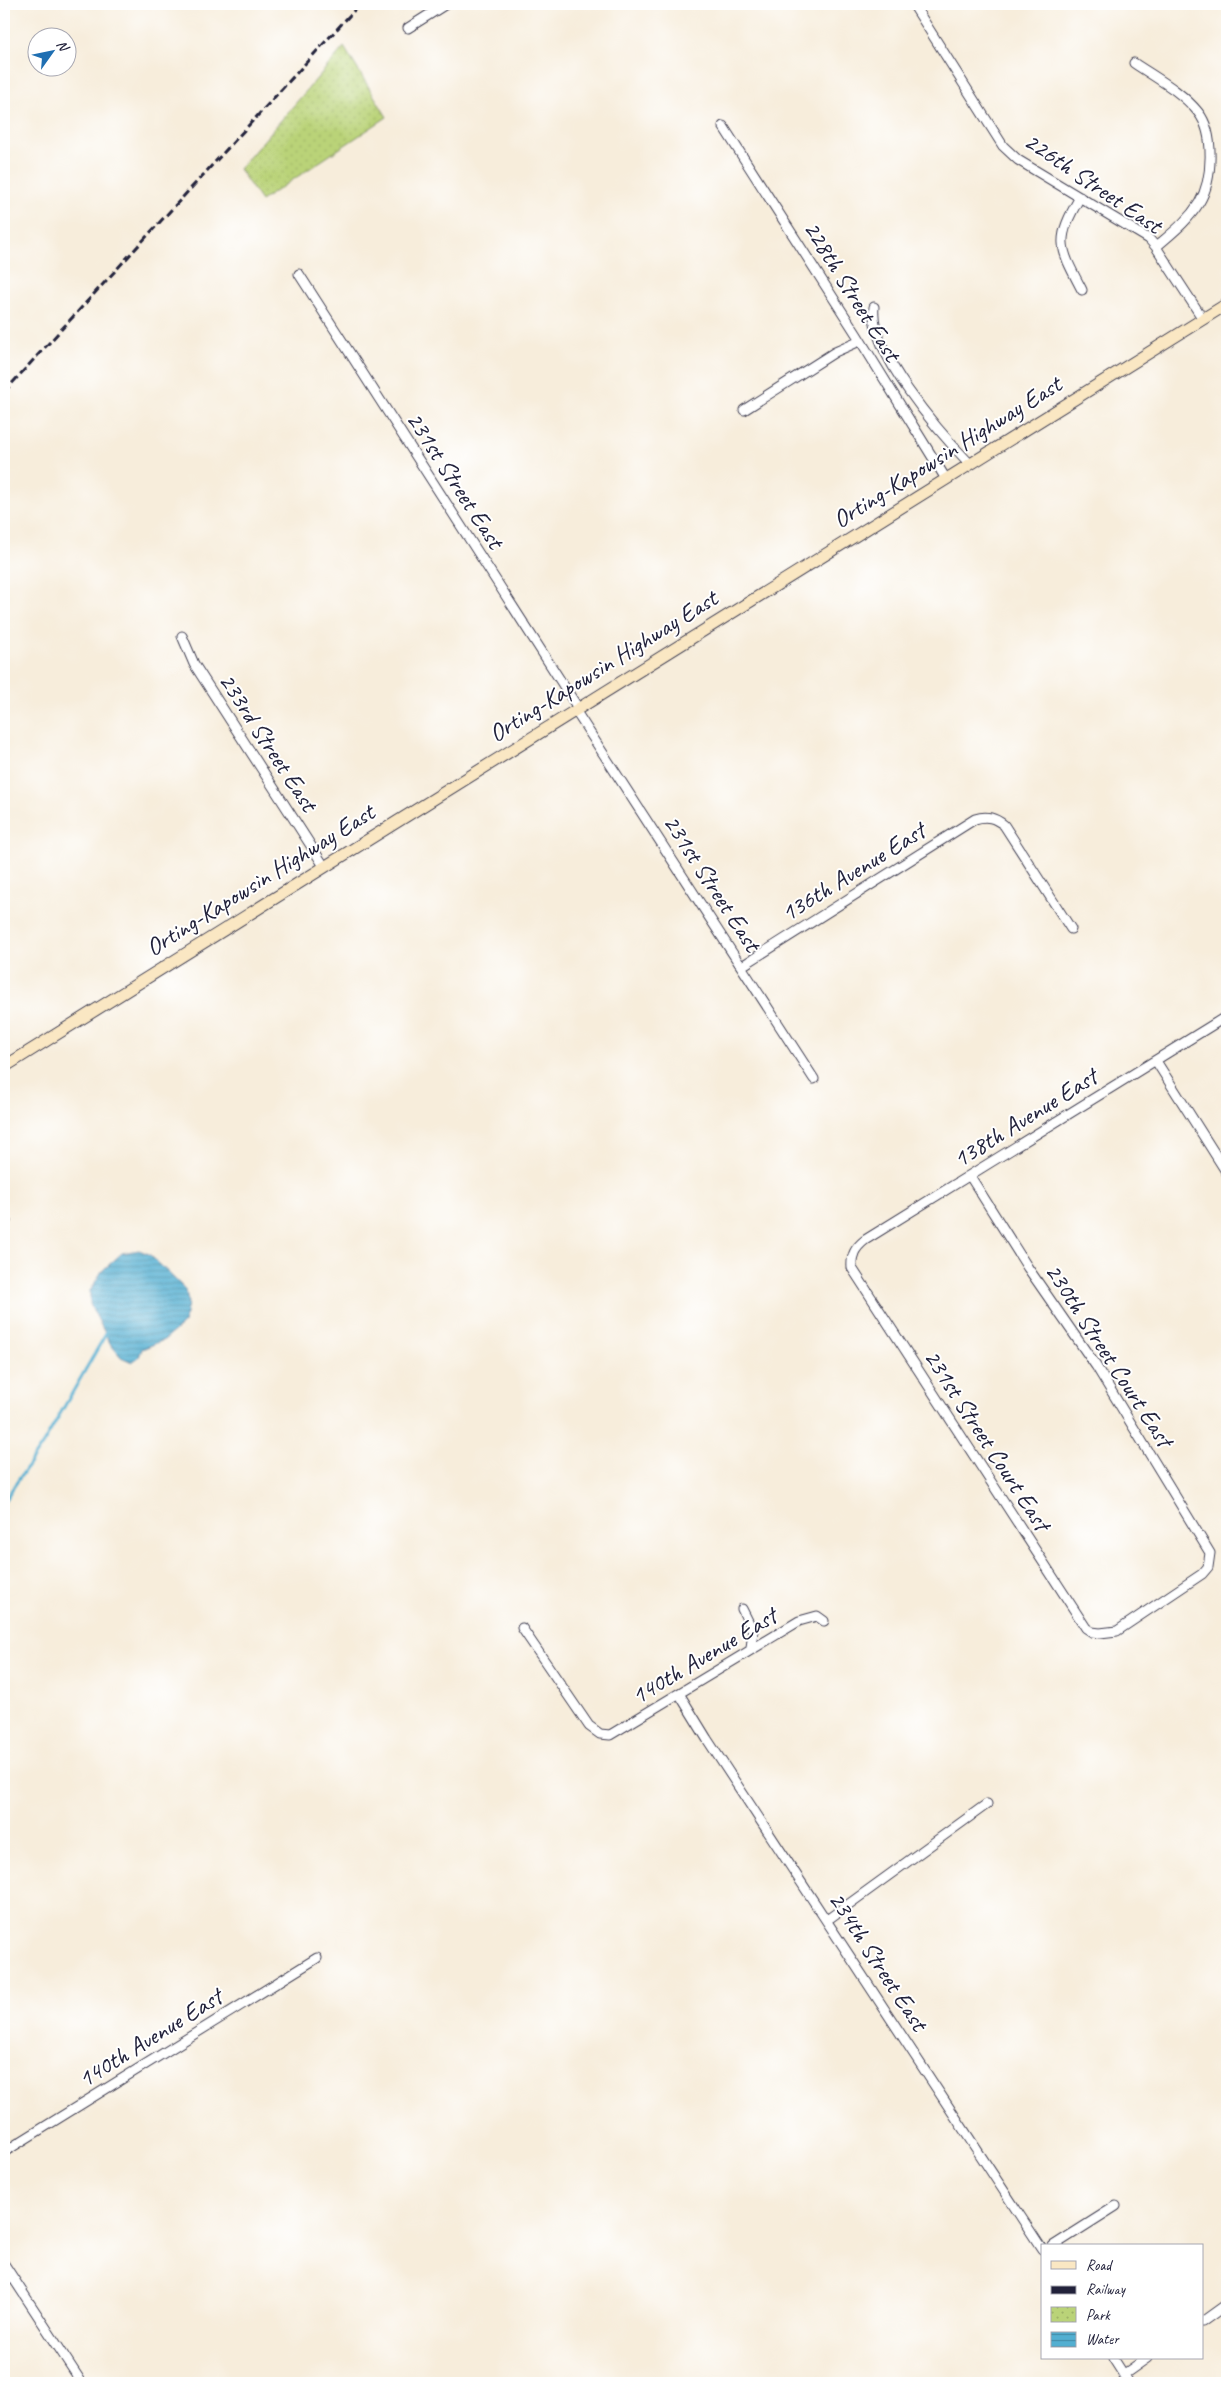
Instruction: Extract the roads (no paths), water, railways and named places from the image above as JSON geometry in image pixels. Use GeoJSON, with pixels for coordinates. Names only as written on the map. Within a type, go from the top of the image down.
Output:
{"type":"FeatureCollection","features":[{"type":"Feature","properties":{"kind":"main road","name":"Orting-Kapowsin Highway East"},"geometry":{"type":"LineString","coordinates":[[4,1067],[1227,304]]}},
{"type":"Feature","properties":{"kind":"street"},"geometry":{"type":"LineString","coordinates":[[408,28],[446,4]]}},
{"type":"Feature","properties":{"kind":"street","name":"226th Street East"},"geometry":{"type":"LineString","coordinates":[[912,4],[1003,146],[1018,160],[1139,232],[1156,247],[1203,319]]}},
{"type":"Feature","properties":{"kind":"street"},"geometry":{"type":"LineString","coordinates":[[1134,63],[1191,104],[1202,118],[1209,133],[1208,174],[1200,201],[1184,223],[1156,247]]}},
{"type":"Feature","properties":{"kind":"street","name":"228th Street East"},"geometry":{"type":"LineString","coordinates":[[723,126],[946,479]]}},
{"type":"Feature","properties":{"kind":"street"},"geometry":{"type":"LineString","coordinates":[[1080,197],[1062,235],[1066,257],[1082,290]]}},
{"type":"Feature","properties":{"kind":"street","name":"231st Street East"},"geometry":{"type":"LineString","coordinates":[[300,274],[814,1079]]}},
{"type":"Feature","properties":{"kind":"street"},"geometry":{"type":"LineString","coordinates":[[874,307],[875,329],[893,364],[929,419],[970,464]]}},
{"type":"Feature","properties":{"kind":"street"},"geometry":{"type":"LineString","coordinates":[[744,410],[835,352],[860,341]]}},
{"type":"Feature","properties":{"kind":"street","name":"233rd Street East"},"geometry":{"type":"LineString","coordinates":[[182,636],[194,664],[324,866]]}},
{"type":"Feature","properties":{"kind":"street","name":"136th Avenue East"},"geometry":{"type":"LineString","coordinates":[[742,966],[975,819],[988,817],[1004,825],[1071,929]]}},
{"type":"Feature","properties":{"kind":"street","name":"138th Avenue East"},"geometry":{"type":"LineString","coordinates":[[851,1260],[858,1246],[865,1240],[1227,1016]]}},
{"type":"Feature","properties":{"kind":"street"},"geometry":{"type":"LineString","coordinates":[[1156,1061],[1227,1173]]}},
{"type":"Feature","properties":{"kind":"street","name":"230th Street Court East"},"geometry":{"type":"LineString","coordinates":[[970,1176],[1151,1454],[1210,1552],[1210,1559],[1202,1574],[1117,1631],[1100,1634]]}},
{"type":"Feature","properties":{"kind":"street"},"geometry":{"type":"LineString","coordinates":[[4,1212],[6,1220],[4,1234]]}},
{"type":"Feature","properties":{"kind":"street","name":"231st Street Court East"},"geometry":{"type":"LineString","coordinates":[[851,1260],[852,1268],[908,1357],[1076,1613],[1086,1628],[1100,1634]]}},
{"type":"Feature","properties":{"kind":"street"},"geometry":{"type":"LineString","coordinates":[[742,1609],[753,1631],[751,1648]]}},
{"type":"Feature","properties":{"kind":"street","name":"140th Avenue East"},"geometry":{"type":"LineString","coordinates":[[522,1628],[589,1726],[605,1735],[617,1734],[751,1648],[799,1621],[813,1616],[821,1617],[824,1621]]}},
{"type":"Feature","properties":{"kind":"street","name":"234th Street East"},"geometry":{"type":"LineString","coordinates":[[680,1695],[1041,2247]]}},
{"type":"Feature","properties":{"kind":"street"},"geometry":{"type":"LineString","coordinates":[[828,1920],[987,1804]]}},
{"type":"Feature","properties":{"kind":"street","name":"140th Avenue East"},"geometry":{"type":"LineString","coordinates":[[4,2152],[317,1958]]}},
{"type":"Feature","properties":{"kind":"street"},"geometry":{"type":"LineString","coordinates":[[1056,2244],[1116,2206]]}},
{"type":"Feature","properties":{"kind":"street"},"geometry":{"type":"LineString","coordinates":[[4,2264],[82,2383]]}},
{"type":"Feature","properties":{"kind":"street"},"geometry":{"type":"LineString","coordinates":[[1204,2321],[1227,2304]]}},
{"type":"Feature","properties":{"kind":"street"},"geometry":{"type":"LineString","coordinates":[[1114,2360],[1129,2383]]}},
{"type":"Feature","properties":{"kind":"street"},"geometry":{"type":"LineString","coordinates":[[1123,2374],[1144,2360]]}},
{"type":"Feature","properties":{"kind":"water"},"geometry":{"type":"Polygon","coordinates":[[[139,1250],[149,1254],[186,1290],[188,1304],[184,1323],[164,1340],[142,1349],[139,1357],[132,1362],[121,1357],[111,1345],[90,1304],[90,1291],[102,1271],[122,1253],[139,1250]]]}},
{"type":"Feature","properties":{"kind":"waterway"},"geometry":{"type":"LineString","coordinates":[[4,1501],[44,1442],[107,1332]]}},
{"type":"Feature","properties":{"kind":"railway"},"geometry":{"type":"LineString","coordinates":[[4,392],[360,4]]}}]}
